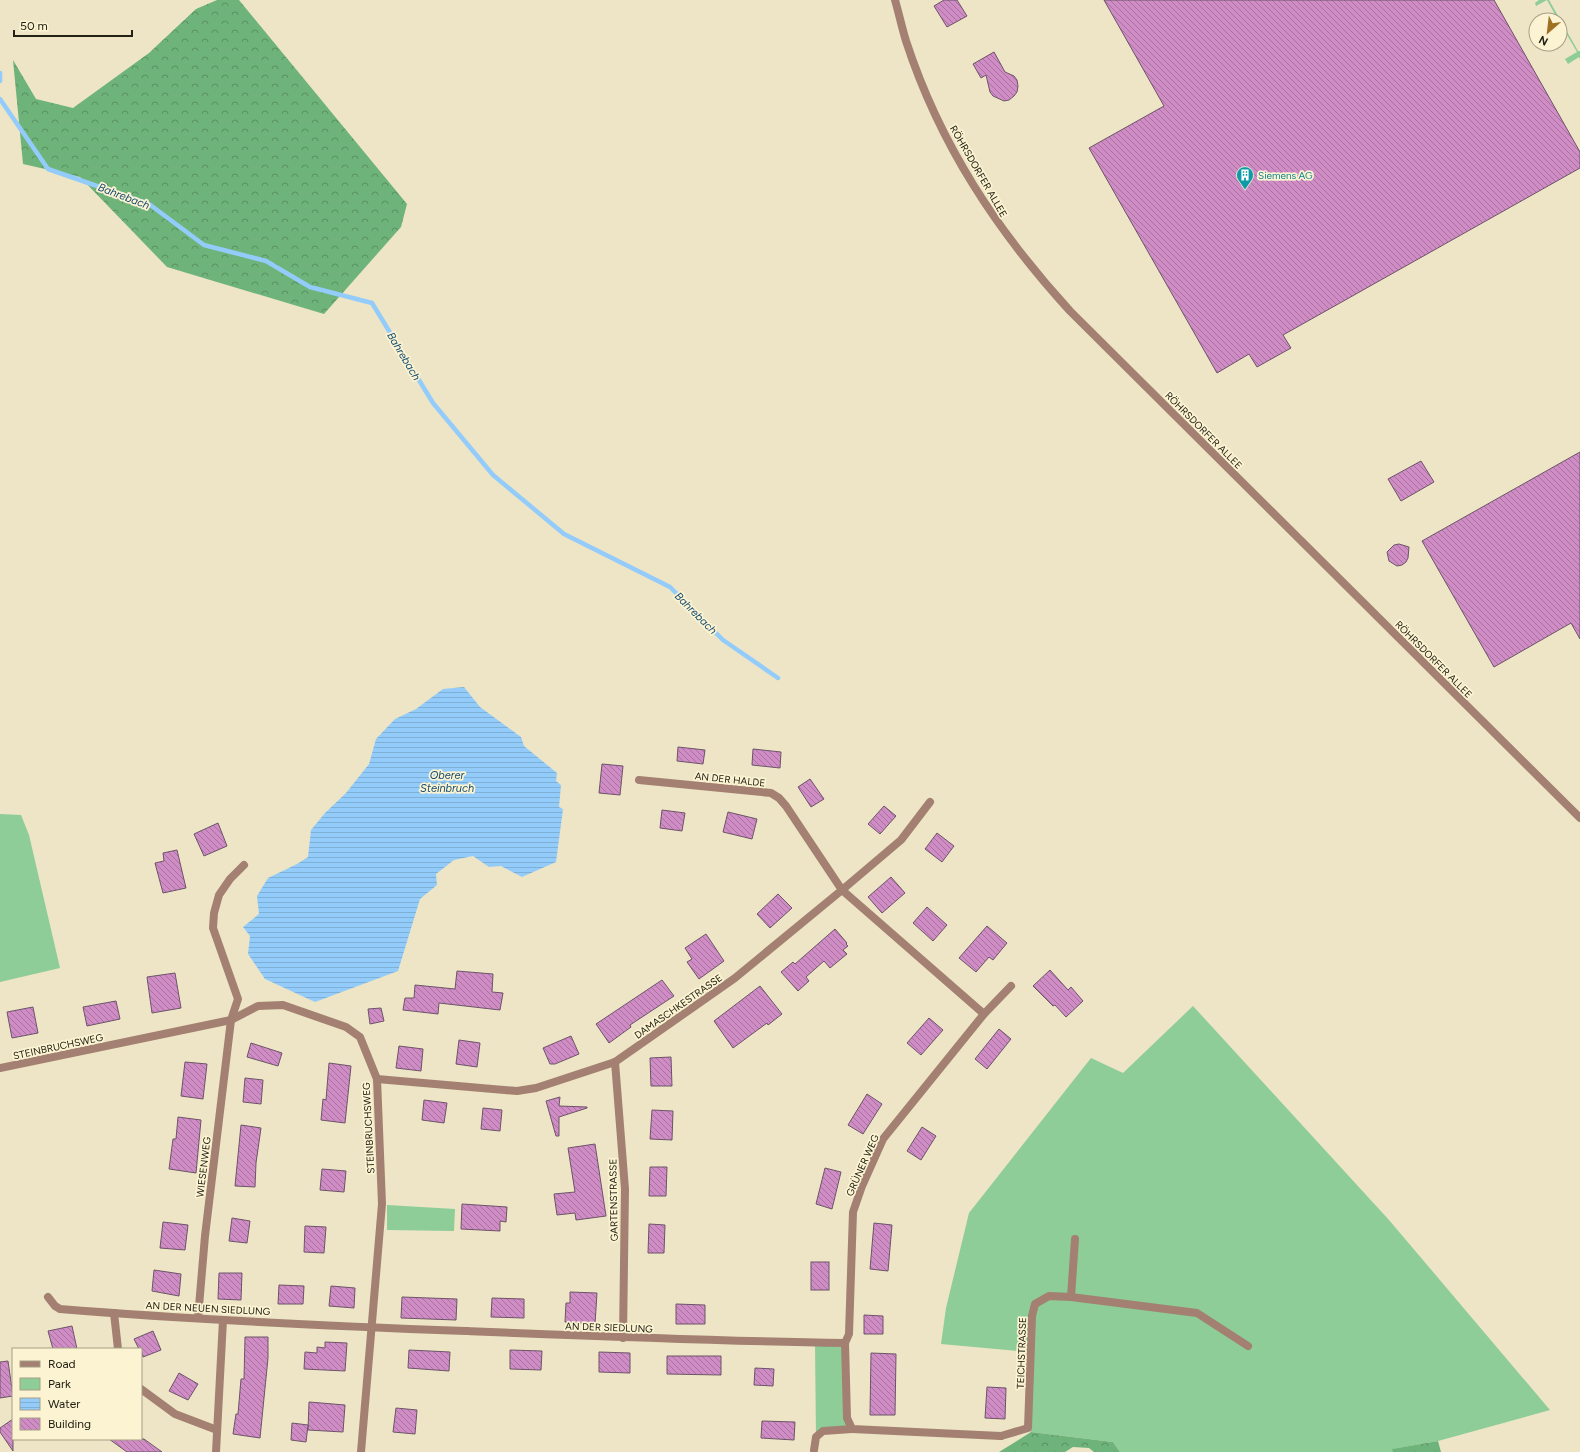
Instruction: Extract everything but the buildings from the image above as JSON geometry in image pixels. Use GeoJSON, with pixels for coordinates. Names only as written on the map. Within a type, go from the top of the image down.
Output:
{"type":"FeatureCollection","features":[{"type":"Feature","properties":{"kind":"street","name":"RÖHRSDORFER ALLEE"},"geometry":{"type":"LineString","coordinates":[[895,0],[906,41],[938,120],[977,192],[997,223],[1034,270],[1070,311],[1580,818]]}},
{"type":"Feature","properties":{"kind":"street","name":"AN DER HALDE"},"geometry":{"type":"LineString","coordinates":[[638,780],[771,793],[779,798],[786,806],[842,890]]}},
{"type":"Feature","properties":{"kind":"street","name":"DAMASCHKESTRASSE"},"geometry":{"type":"LineString","coordinates":[[377,1079],[517,1091],[536,1088],[616,1062],[735,978],[842,890],[901,840],[930,802]]}},
{"type":"Feature","properties":{"kind":"street","name":"WIESENWEG"},"geometry":{"type":"LineString","coordinates":[[198,1318],[205,1236],[231,1020],[238,999],[213,928],[214,913],[219,895],[230,879],[244,865]]}},
{"type":"Feature","properties":{"kind":"street"},"geometry":{"type":"LineString","coordinates":[[842,890],[984,1014]]}},
{"type":"Feature","properties":{"kind":"street","name":"GRÜNER WEG"},"geometry":{"type":"LineString","coordinates":[[852,1429],[847,1418],[845,1343],[849,1334],[853,1212],[862,1186],[883,1139],[984,1014],[1011,986]]}},
{"type":"Feature","properties":{"kind":"street","name":"STEINBRUCHSWEG"},"geometry":{"type":"LineString","coordinates":[[0,1068],[231,1020],[258,1006],[283,1005],[346,1027],[360,1037],[377,1079],[382,1204],[361,1452]]}},
{"type":"Feature","properties":{"kind":"street","name":"GARTENSTRASSE"},"geometry":{"type":"LineString","coordinates":[[616,1062],[625,1189],[623,1338]]}},
{"type":"Feature","properties":{"kind":"street"},"geometry":{"type":"LineString","coordinates":[[1071,1297],[1076,1239]]}},
{"type":"Feature","properties":{"kind":"street","name":"TEICHSTRASSE"},"geometry":{"type":"LineString","coordinates":[[814,1450],[816,1437],[823,1431],[852,1429],[1001,1436],[1028,1428],[1032,1316],[1035,1304],[1049,1296],[1071,1297],[1197,1313],[1248,1346]]}},
{"type":"Feature","properties":{"kind":"street","name":"AN DER NEUEN SIEDLUNG"},"geometry":{"type":"LineString","coordinates":[[48,1297],[55,1306],[60,1308],[223,1320],[372,1328]]}},
{"type":"Feature","properties":{"kind":"street"},"geometry":{"type":"LineString","coordinates":[[114,1313],[118,1348]]}},
{"type":"Feature","properties":{"kind":"street"},"geometry":{"type":"LineString","coordinates":[[216,1452],[223,1320]]}},
{"type":"Feature","properties":{"kind":"street","name":"AN DER SIEDLUNG"},"geometry":{"type":"LineString","coordinates":[[372,1328],[623,1338],[845,1343]]}},
{"type":"Feature","properties":{"kind":"street"},"geometry":{"type":"LineString","coordinates":[[142,1390],[175,1414],[217,1430]]}},
{"type":"Feature","properties":{"kind":"green space"},"geometry":{"type":"Polygon","coordinates":[[[217,0],[239,0],[407,204],[401,227],[324,314],[167,267],[80,177],[23,164],[13,60],[36,99],[73,108],[149,53],[196,9],[217,0]]]}},
{"type":"Feature","properties":{"kind":"green space"},"geometry":{"type":"Polygon","coordinates":[[[1539,0],[1547,0],[1536,6],[1535,3],[1539,0]]]}},
{"type":"Feature","properties":{"kind":"green space"},"geometry":{"type":"Polygon","coordinates":[[[1547,0],[1549,0],[1556,12],[1554,12],[1547,0]]]}},
{"type":"Feature","properties":{"kind":"green space"},"geometry":{"type":"Polygon","coordinates":[[[1568,33],[1578,51],[1580,51],[1580,59],[1579,57],[1568,64],[1565,59],[1577,52],[1568,37],[1568,33]]]}},
{"type":"Feature","properties":{"kind":"green space"},"geometry":{"type":"Polygon","coordinates":[[[0,814],[21,815],[29,835],[60,968],[0,982],[0,814]]]}},
{"type":"Feature","properties":{"kind":"green space"},"geometry":{"type":"Polygon","coordinates":[[[1193,1006],[1389,1220],[1550,1410],[1438,1441],[1393,1449],[1393,1452],[1120,1452],[1113,1442],[1031,1432],[1030,1352],[941,1344],[946,1308],[969,1213],[1091,1058],[1123,1073],[1193,1006]]]}},
{"type":"Feature","properties":{"kind":"green space"},"geometry":{"type":"Polygon","coordinates":[[[387,1205],[455,1209],[454,1231],[387,1230],[387,1205]]]}},
{"type":"Feature","properties":{"kind":"green space"},"geometry":{"type":"Polygon","coordinates":[[[815,1343],[845,1343],[847,1418],[852,1429],[823,1431],[816,1437],[815,1343]]]}},
{"type":"Feature","properties":{"kind":"green space"},"geometry":{"type":"Polygon","coordinates":[[[1031,1432],[1113,1442],[1120,1452],[1094,1452],[1089,1448],[1073,1447],[1065,1452],[999,1452],[1031,1432]]]}},
{"type":"Feature","properties":{"kind":"green space"},"geometry":{"type":"Polygon","coordinates":[[[1438,1441],[1441,1452],[1393,1452],[1392,1449],[1438,1441]]]}},
{"type":"Feature","properties":{"kind":"water","name":"Oberer Steinbruch"},"geometry":{"type":"Polygon","coordinates":[[[464,687],[480,707],[521,737],[524,746],[557,773],[556,781],[561,785],[559,807],[563,809],[556,862],[522,877],[501,866],[489,867],[473,856],[454,860],[436,874],[437,885],[420,899],[398,971],[315,1002],[265,979],[248,954],[250,936],[243,927],[259,914],[257,896],[268,878],[308,857],[311,830],[325,813],[346,793],[369,764],[376,739],[395,719],[416,709],[443,689],[464,687]]]}},
{"type":"Feature","properties":{"kind":"waterway","name":"Bahrebach"},"geometry":{"type":"LineString","coordinates":[[0,73],[0,81]]}},
{"type":"Feature","properties":{"kind":"waterway","name":"Bahrebach"},"geometry":{"type":"LineString","coordinates":[[0,99],[48,169],[149,204],[204,245],[266,261],[310,287],[372,303],[433,403],[493,475],[564,534],[670,587],[723,640],[778,678]]}},
{"type":"Feature","properties":{"kind":"place","name":"Siemens AG"},"geometry":{"type":"Point","coordinates":[1245,190]}}]}
